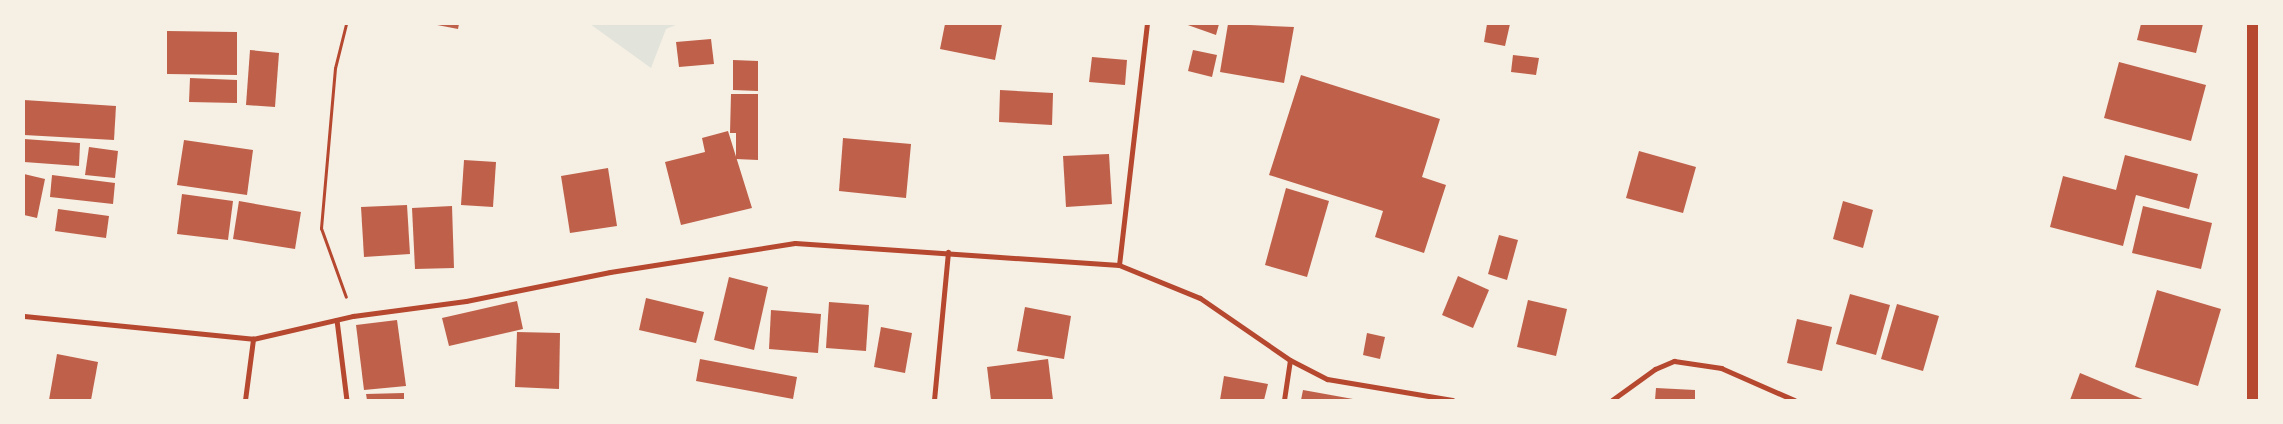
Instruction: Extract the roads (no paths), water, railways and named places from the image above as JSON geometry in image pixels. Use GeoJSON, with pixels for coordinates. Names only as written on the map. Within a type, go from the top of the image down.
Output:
{"type":"FeatureCollection","features":[{"type":"Feature","properties":{"kind":"main road"},"geometry":{"type":"LineString","coordinates":[[2253,24],[2253,400]]}},
{"type":"Feature","properties":{"kind":"main road"},"geometry":{"type":"LineString","coordinates":[[2252,354],[2259,341]]}},
{"type":"Feature","properties":{"kind":"street"},"geometry":{"type":"LineString","coordinates":[[1119,265],[1147,24]]}},
{"type":"Feature","properties":{"kind":"street"},"geometry":{"type":"LineString","coordinates":[[24,316],[253,338],[354,316],[466,301],[610,272],[795,242],[1119,265],[1200,298],[1290,360],[1328,379],[1452,400]]}},
{"type":"Feature","properties":{"kind":"street"},"geometry":{"type":"LineString","coordinates":[[934,400],[948,252]]}},
{"type":"Feature","properties":{"kind":"street"},"geometry":{"type":"LineString","coordinates":[[337,320],[347,400]]}},
{"type":"Feature","properties":{"kind":"street"},"geometry":{"type":"LineString","coordinates":[[245,400],[253,338]]}},
{"type":"Feature","properties":{"kind":"street"},"geometry":{"type":"LineString","coordinates":[[1284,400],[1290,360]]}},
{"type":"Feature","properties":{"kind":"street"},"geometry":{"type":"LineString","coordinates":[[1612,400],[1655,370],[1674,360],[1721,368],[1794,400]]}}]}
